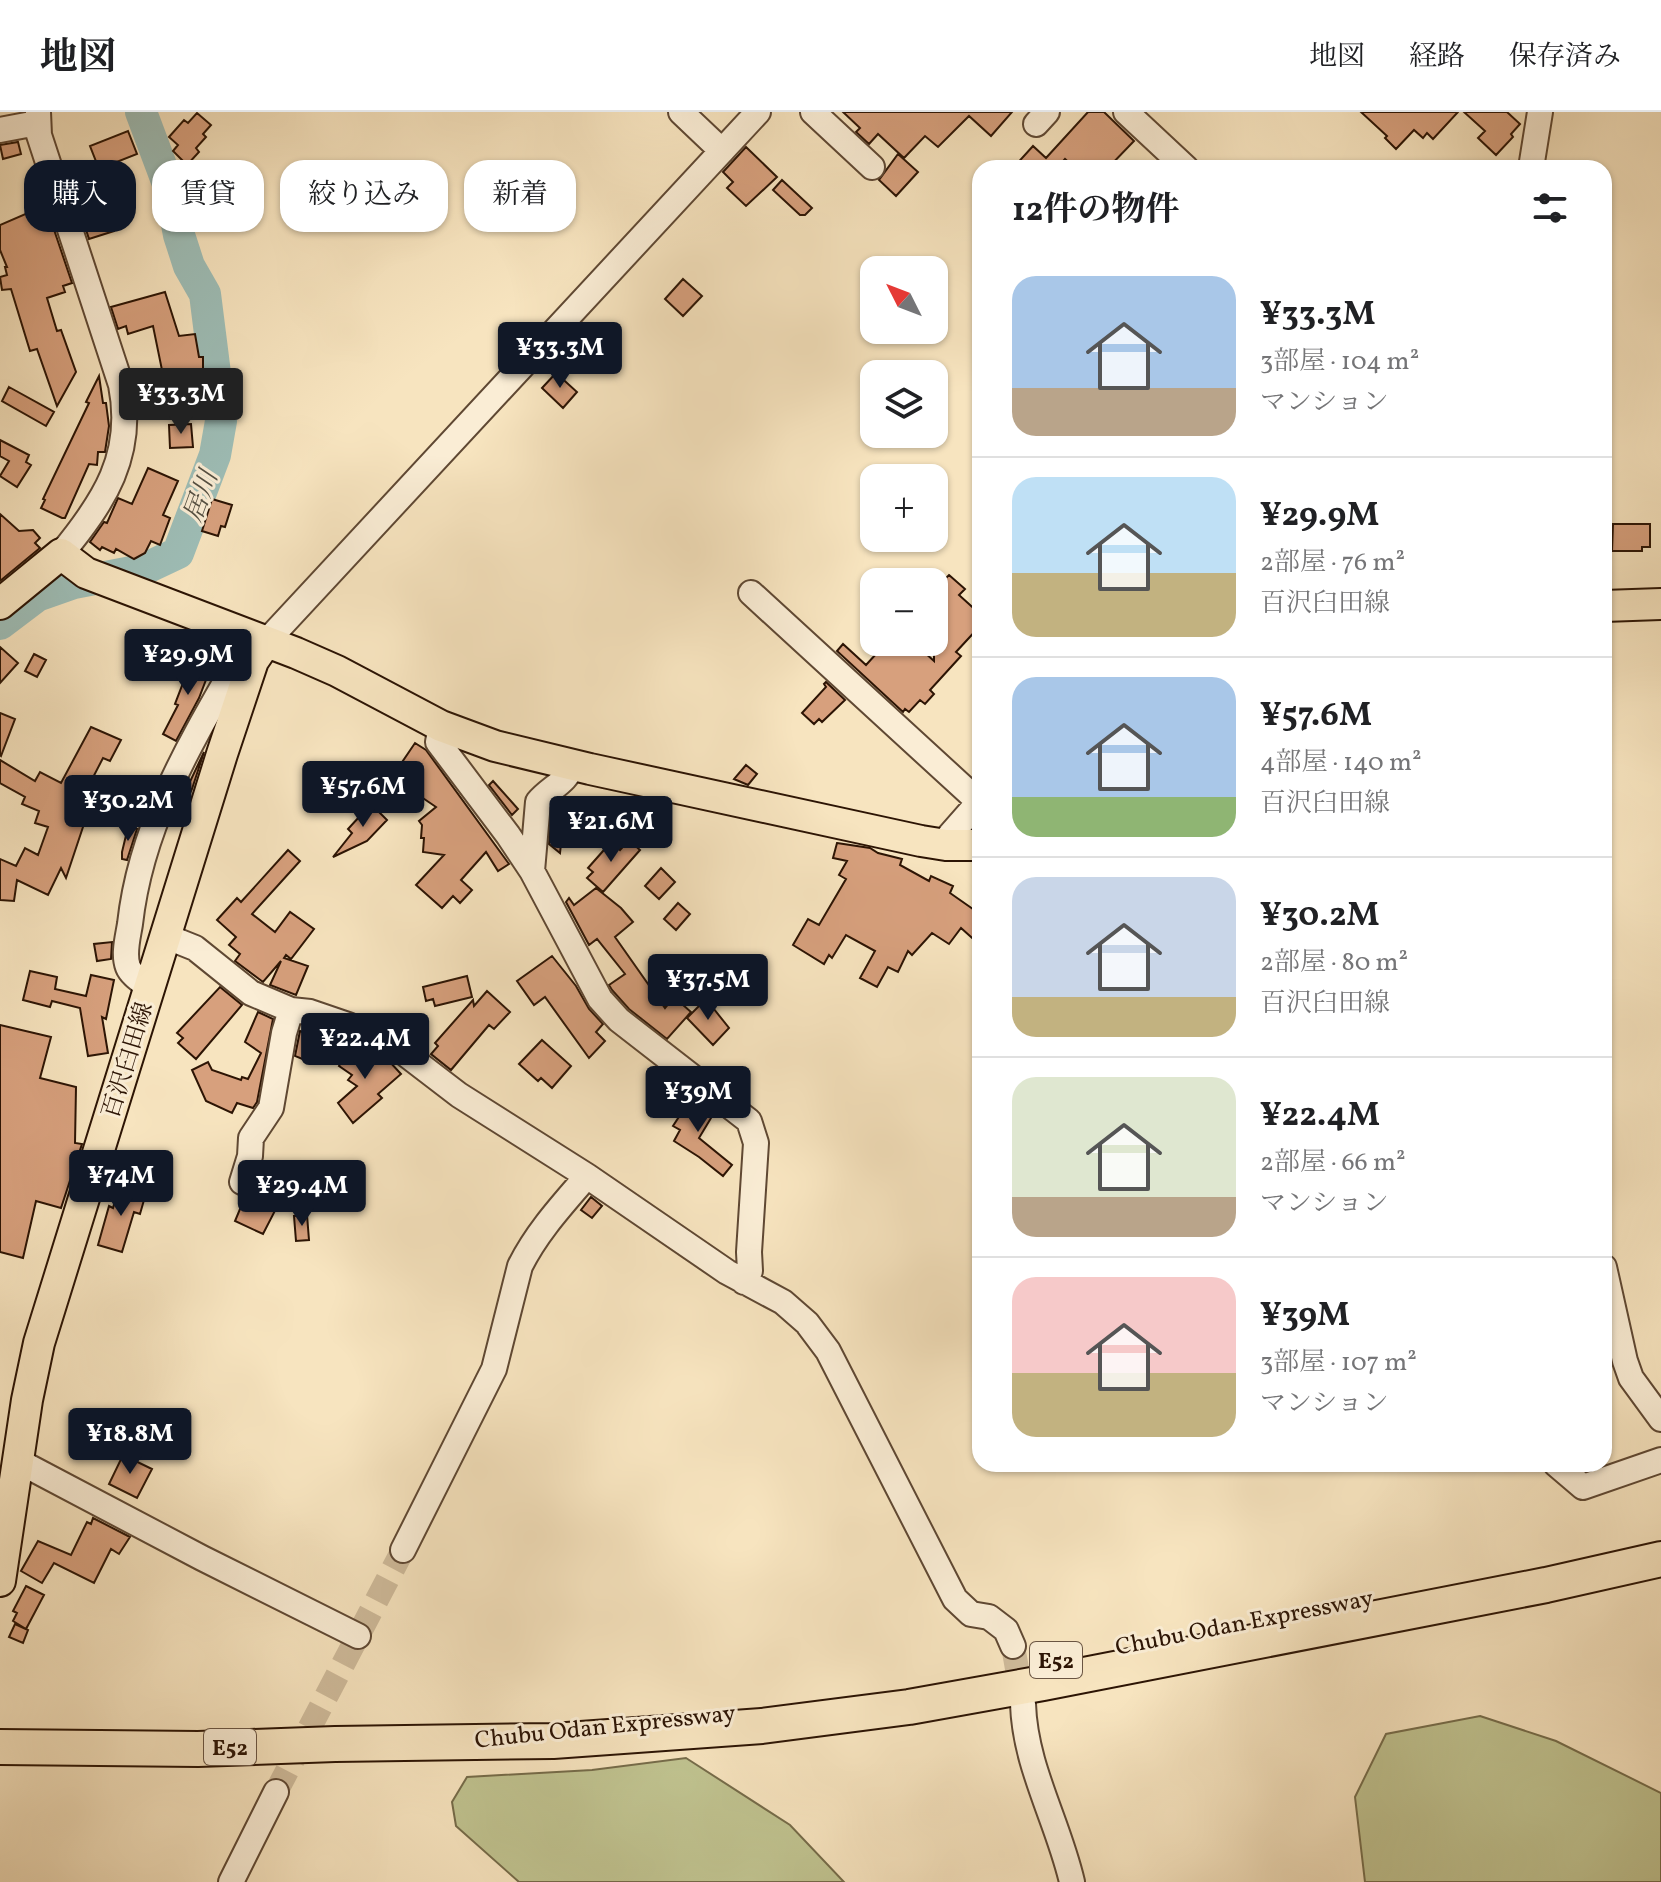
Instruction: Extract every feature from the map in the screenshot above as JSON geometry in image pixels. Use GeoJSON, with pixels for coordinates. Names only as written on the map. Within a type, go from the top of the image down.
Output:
{"type":"FeatureCollection","features":[{"type":"Feature","properties":{"kind":"highway","name":"Chubu Odan Expressway"},"geometry":{"type":"LineString","coordinates":[[445,1743],[759,1709],[908,1688],[1540,1564],[1661,1537]]}},
{"type":"Feature","properties":{"kind":"highway","name":"Chubu Odan Expressway"},"geometry":{"type":"LineString","coordinates":[[8,1747],[198,1749],[553,1741],[762,1726],[909,1707],[1546,1585],[1661,1559]]}},
{"type":"Feature","properties":{"kind":"main road"},"geometry":{"type":"LineString","coordinates":[[0,604],[61,554],[96,578],[260,649],[337,671],[441,726],[495,746],[946,845],[972,845]]}},
{"type":"Feature","properties":{"kind":"main road"},"geometry":{"type":"LineString","coordinates":[[1612,606],[1661,604]]}},
{"type":"Feature","properties":{"kind":"main road","name":"百沢臼田線"},"geometry":{"type":"LineString","coordinates":[[0,1581],[7,1491],[18,1461],[39,1343],[165,936],[260,649]]}},
{"type":"Feature","properties":{"kind":"street"},"geometry":{"type":"LineString","coordinates":[[681,112],[722,151]]}},
{"type":"Feature","properties":{"kind":"street"},"geometry":{"type":"LineString","coordinates":[[150,988],[128,970],[126,956],[132,906],[151,826],[163,798],[240,657],[260,649],[758,112]]}},
{"type":"Feature","properties":{"kind":"street"},"geometry":{"type":"LineString","coordinates":[[813,112],[872,167]]}},
{"type":"Feature","properties":{"kind":"street"},"geometry":{"type":"LineString","coordinates":[[1126,112],[1177,160]]}},
{"type":"Feature","properties":{"kind":"street"},"geometry":{"type":"LineString","coordinates":[[1532,160],[1540,112]]}},
{"type":"Feature","properties":{"kind":"street"},"geometry":{"type":"LineString","coordinates":[[0,130],[38,117],[121,385],[126,410],[123,448],[109,485],[61,554]]}},
{"type":"Feature","properties":{"kind":"street"},"geometry":{"type":"LineString","coordinates":[[751,593],[972,796]]}},
{"type":"Feature","properties":{"kind":"street"},"geometry":{"type":"LineString","coordinates":[[441,726],[438,742],[532,871],[600,999],[686,1074],[749,1121],[756,1143],[749,1237],[750,1271],[744,1282]]}},
{"type":"Feature","properties":{"kind":"street"},"geometry":{"type":"LineString","coordinates":[[532,871],[538,802],[563,781],[572,765]]}},
{"type":"Feature","properties":{"kind":"street"},"geometry":{"type":"LineString","coordinates":[[946,845],[950,835],[972,810]]}},
{"type":"Feature","properties":{"kind":"street"},"geometry":{"type":"LineString","coordinates":[[165,936],[195,948],[251,993],[291,1010],[310,1012],[348,1025],[399,1049],[451,1090],[587,1176],[744,1282],[783,1302],[807,1323],[828,1351],[955,1599],[971,1614],[989,1617],[1006,1630],[1013,1646]]}},
{"type":"Feature","properties":{"kind":"street"},"geometry":{"type":"LineString","coordinates":[[242,1182],[250,1156],[251,1138],[271,1108],[291,1010]]}},
{"type":"Feature","properties":{"kind":"street"},"geometry":{"type":"LineString","coordinates":[[403,1550],[494,1369],[520,1266],[547,1222],[587,1176]]}},
{"type":"Feature","properties":{"kind":"street"},"geometry":{"type":"LineString","coordinates":[[1612,1300],[1631,1378],[1661,1419]]}},
{"type":"Feature","properties":{"kind":"street"},"geometry":{"type":"LineString","coordinates":[[1565,1472],[1583,1487],[1661,1460]]}},
{"type":"Feature","properties":{"kind":"street"},"geometry":{"type":"LineString","coordinates":[[18,1461],[358,1636]]}},
{"type":"Feature","properties":{"kind":"street"},"geometry":{"type":"LineString","coordinates":[[1023,1704],[1024,1732],[1030,1760],[1065,1848],[1072,1882]]}},
{"type":"Feature","properties":{"kind":"street"},"geometry":{"type":"LineString","coordinates":[[231,1882],[276,1792]]}},
{"type":"Feature","properties":{"kind":"green space"},"geometry":{"type":"Polygon","coordinates":[[[1480,1716],[1556,1741],[1661,1793],[1661,1882],[1365,1882],[1355,1797],[1386,1734],[1480,1716]]]}},
{"type":"Feature","properties":{"kind":"green space"},"geometry":{"type":"Polygon","coordinates":[[[686,1758],[790,1825],[844,1882],[519,1882],[456,1826],[452,1802],[467,1777],[592,1770],[686,1758]]]}},
{"type":"Feature","properties":{"kind":"building"},"geometry":{"type":"Polygon","coordinates":[[[843,112],[1012,112],[991,136],[969,116],[938,147],[925,136],[904,158],[878,134],[869,144],[856,132],[860,128],[843,112]]]}},
{"type":"Feature","properties":{"kind":"building"},"geometry":{"type":"Polygon","coordinates":[[[1088,112],[1104,112],[1134,141],[1116,160],[1020,160],[1033,146],[1046,158],[1088,112]]]}},
{"type":"Feature","properties":{"kind":"building"},"geometry":{"type":"Polygon","coordinates":[[[1361,112],[1458,112],[1433,139],[1427,133],[1423,138],[1414,130],[1396,149],[1361,112]]]}},
{"type":"Feature","properties":{"kind":"building"},"geometry":{"type":"Polygon","coordinates":[[[1464,112],[1507,112],[1520,124],[1511,134],[1513,137],[1496,155],[1478,138],[1485,131],[1464,112]]]}},
{"type":"Feature","properties":{"kind":"building"},"geometry":{"type":"Polygon","coordinates":[[[197,113],[211,125],[196,148],[199,152],[192,160],[182,160],[173,151],[178,145],[169,137],[184,120],[188,123],[197,113]]]}},
{"type":"Feature","properties":{"kind":"building"},"geometry":{"type":"Polygon","coordinates":[[[128,131],[137,154],[122,160],[95,160],[90,146],[128,131]]]}},
{"type":"Feature","properties":{"kind":"building"},"geometry":{"type":"Polygon","coordinates":[[[18,142],[21,154],[3,159],[0,145],[18,142]]]}},
{"type":"Feature","properties":{"kind":"building"},"geometry":{"type":"Polygon","coordinates":[[[746,147],[777,177],[746,206],[727,188],[733,182],[723,172],[746,147]]]}},
{"type":"Feature","properties":{"kind":"building"},"geometry":{"type":"Polygon","coordinates":[[[898,154],[918,172],[896,196],[879,180],[898,154]]]}},
{"type":"Feature","properties":{"kind":"building"},"geometry":{"type":"Polygon","coordinates":[[[782,180],[812,208],[805,215],[800,215],[773,190],[782,180]]]}},
{"type":"Feature","properties":{"kind":"building"},"geometry":{"type":"Polygon","coordinates":[[[24,215],[24,232],[55,232],[72,283],[63,286],[65,292],[47,298],[57,331],[61,330],[76,372],[57,406],[37,349],[30,351],[11,289],[2,290],[0,277],[7,275],[7,267],[0,250],[0,225],[24,215]]]}},
{"type":"Feature","properties":{"kind":"building"},"geometry":{"type":"Polygon","coordinates":[[[87,232],[111,232],[89,239],[87,232]]]}},
{"type":"Feature","properties":{"kind":"building"},"geometry":{"type":"Polygon","coordinates":[[[683,279],[702,296],[683,316],[665,299],[683,279]]]}},
{"type":"Feature","properties":{"kind":"building"},"geometry":{"type":"Polygon","coordinates":[[[165,292],[179,336],[195,334],[199,357],[203,357],[203,371],[175,372],[173,403],[169,404],[165,385],[156,384],[157,410],[139,411],[133,372],[162,370],[153,326],[128,334],[126,326],[118,329],[111,307],[165,292]]]}},
{"type":"Feature","properties":{"kind":"building"},"geometry":{"type":"Polygon","coordinates":[[[556,373],[577,392],[563,408],[542,388],[556,373]]]}},
{"type":"Feature","properties":{"kind":"building"},"geometry":{"type":"Polygon","coordinates":[[[99,376],[109,426],[105,452],[98,452],[97,465],[89,464],[65,518],[62,518],[41,508],[43,499],[99,376]]]}},
{"type":"Feature","properties":{"kind":"building"},"geometry":{"type":"Polygon","coordinates":[[[9,387],[54,412],[46,426],[2,401],[9,387]]]}},
{"type":"Feature","properties":{"kind":"building"},"geometry":{"type":"Polygon","coordinates":[[[191,424],[193,447],[170,448],[169,425],[191,424]]]}},
{"type":"Feature","properties":{"kind":"building"},"geometry":{"type":"Polygon","coordinates":[[[0,440],[29,455],[26,462],[31,465],[17,487],[0,476],[9,461],[0,456],[0,440]]]}},
{"type":"Feature","properties":{"kind":"building"},"geometry":{"type":"Polygon","coordinates":[[[148,468],[178,481],[163,515],[170,518],[160,545],[151,541],[145,553],[134,559],[116,549],[114,553],[102,547],[100,550],[90,542],[104,522],[107,523],[118,498],[132,504],[148,468]]]}},
{"type":"Feature","properties":{"kind":"building"},"geometry":{"type":"Polygon","coordinates":[[[212,499],[232,505],[225,527],[221,526],[218,536],[202,531],[212,499]]]}},
{"type":"Feature","properties":{"kind":"building"},"geometry":{"type":"Polygon","coordinates":[[[0,514],[19,531],[33,530],[40,538],[35,543],[40,548],[0,581],[0,514]]]}},
{"type":"Feature","properties":{"kind":"building"},"geometry":{"type":"Polygon","coordinates":[[[1613,524],[1650,524],[1650,547],[1642,547],[1642,551],[1612,551],[1613,524]]]}},
{"type":"Feature","properties":{"kind":"building"},"geometry":{"type":"Polygon","coordinates":[[[949,575],[965,589],[959,595],[972,607],[972,635],[956,652],[961,656],[930,690],[934,694],[925,704],[920,700],[909,712],[905,709],[903,712],[837,651],[843,644],[866,665],[874,656],[928,656],[934,661],[934,656],[948,656],[949,575]]]}},
{"type":"Feature","properties":{"kind":"building"},"geometry":{"type":"Polygon","coordinates":[[[0,647],[18,663],[0,683],[0,647]]]}},
{"type":"Feature","properties":{"kind":"building"},"geometry":{"type":"Polygon","coordinates":[[[34,654],[46,660],[37,677],[25,671],[34,654]]]}},
{"type":"Feature","properties":{"kind":"building"},"geometry":{"type":"Polygon","coordinates":[[[193,657],[212,664],[199,698],[176,741],[163,734],[178,705],[175,704],[193,657]]]}},
{"type":"Feature","properties":{"kind":"building"},"geometry":{"type":"Polygon","coordinates":[[[826,682],[845,700],[822,722],[819,719],[814,724],[802,713],[826,687],[826,682]]]}},
{"type":"Feature","properties":{"kind":"building"},"geometry":{"type":"Polygon","coordinates":[[[0,713],[15,719],[1,756],[0,755],[0,713]]]}},
{"type":"Feature","properties":{"kind":"building"},"geometry":{"type":"Polygon","coordinates":[[[91,727],[121,740],[110,761],[103,758],[86,791],[133,807],[127,825],[88,812],[66,878],[61,868],[48,895],[17,880],[14,901],[0,900],[0,859],[16,866],[25,848],[38,855],[48,827],[35,823],[39,811],[22,804],[25,797],[0,783],[0,760],[35,781],[40,772],[61,783],[91,727]]]}},
{"type":"Feature","properties":{"kind":"building"},"geometry":{"type":"Polygon","coordinates":[[[415,743],[426,750],[509,864],[498,871],[486,852],[461,880],[472,890],[460,903],[453,896],[442,908],[416,885],[444,855],[423,852],[424,838],[421,838],[422,825],[419,821],[436,807],[392,777],[415,743]]]}},
{"type":"Feature","properties":{"kind":"building"},"geometry":{"type":"Polygon","coordinates":[[[204,752],[184,807],[179,805],[204,752]]]}},
{"type":"Feature","properties":{"kind":"building"},"geometry":{"type":"Polygon","coordinates":[[[746,765],[757,774],[748,785],[734,779],[746,765]]]}},
{"type":"Feature","properties":{"kind":"building"},"geometry":{"type":"Polygon","coordinates":[[[493,781],[518,809],[512,815],[489,785],[493,781]]]}},
{"type":"Feature","properties":{"kind":"building"},"geometry":{"type":"Polygon","coordinates":[[[571,799],[597,818],[592,831],[578,818],[583,810],[562,835],[560,853],[549,844],[551,822],[571,799]]]}},
{"type":"Feature","properties":{"kind":"building"},"geometry":{"type":"Polygon","coordinates":[[[371,804],[387,820],[367,841],[333,857],[352,833],[348,829],[371,804]]]}},
{"type":"Feature","properties":{"kind":"building"},"geometry":{"type":"Polygon","coordinates":[[[128,827],[137,829],[127,860],[122,859],[122,852],[128,827]]]}},
{"type":"Feature","properties":{"kind":"building"},"geometry":{"type":"Polygon","coordinates":[[[629,840],[640,850],[603,892],[587,878],[593,872],[588,868],[611,842],[620,850],[629,840]]]}},
{"type":"Feature","properties":{"kind":"building"},"geometry":{"type":"Polygon","coordinates":[[[837,843],[870,848],[902,859],[900,865],[929,881],[931,876],[953,886],[950,893],[972,908],[972,938],[961,928],[949,944],[932,933],[912,955],[908,951],[898,972],[888,967],[877,987],[860,978],[875,951],[846,935],[832,958],[829,955],[824,964],[793,945],[808,919],[819,925],[846,879],[839,875],[847,861],[833,858],[837,843]]]}},
{"type":"Feature","properties":{"kind":"building"},"geometry":{"type":"Polygon","coordinates":[[[288,850],[300,861],[252,914],[275,932],[290,912],[314,929],[291,959],[286,955],[284,958],[308,966],[296,995],[270,985],[281,961],[263,982],[235,961],[240,954],[229,945],[236,937],[217,920],[237,898],[241,902],[288,850]]]}},
{"type":"Feature","properties":{"kind":"building"},"geometry":{"type":"Polygon","coordinates":[[[661,868],[675,882],[659,899],[645,886],[661,868]]]}},
{"type":"Feature","properties":{"kind":"building"},"geometry":{"type":"Polygon","coordinates":[[[596,888],[633,922],[615,937],[665,1008],[674,997],[691,1012],[667,1039],[629,1009],[612,990],[609,985],[625,974],[597,939],[589,945],[566,902],[569,898],[574,905],[596,888]]]}},
{"type":"Feature","properties":{"kind":"building"},"geometry":{"type":"Polygon","coordinates":[[[678,903],[690,914],[676,930],[664,919],[678,903]]]}},
{"type":"Feature","properties":{"kind":"building"},"geometry":{"type":"Polygon","coordinates":[[[112,942],[111,959],[97,961],[94,944],[112,942]]]}},
{"type":"Feature","properties":{"kind":"building"},"geometry":{"type":"Polygon","coordinates":[[[552,956],[603,1024],[596,1032],[605,1041],[589,1058],[545,997],[534,1005],[517,981],[552,956]]]}},
{"type":"Feature","properties":{"kind":"building"},"geometry":{"type":"Polygon","coordinates":[[[30,971],[57,977],[55,989],[86,996],[91,975],[114,980],[106,1019],[102,1017],[108,1053],[88,1056],[80,1008],[52,1001],[50,1007],[23,1000],[30,971]]]}},
{"type":"Feature","properties":{"kind":"building"},"geometry":{"type":"Polygon","coordinates":[[[467,976],[472,997],[435,1006],[433,999],[426,1001],[423,987],[467,976]]]}},
{"type":"Feature","properties":{"kind":"building"},"geometry":{"type":"Polygon","coordinates":[[[220,987],[242,1005],[196,1059],[178,1043],[183,1038],[177,1033],[220,987]]]}},
{"type":"Feature","properties":{"kind":"building"},"geometry":{"type":"Polygon","coordinates":[[[487,991],[510,1012],[494,1029],[489,1025],[451,1070],[431,1054],[438,1046],[435,1043],[473,1000],[474,1006],[487,991]]]}},
{"type":"Feature","properties":{"kind":"building"},"geometry":{"type":"Polygon","coordinates":[[[706,999],[729,1028],[713,1045],[687,1018],[706,999]]]}},
{"type":"Feature","properties":{"kind":"building"},"geometry":{"type":"Polygon","coordinates":[[[258,1012],[273,1019],[257,1102],[253,1108],[237,1103],[232,1113],[206,1101],[192,1070],[208,1062],[212,1070],[241,1080],[242,1077],[248,1079],[261,1053],[245,1042],[258,1012]]]}},
{"type":"Feature","properties":{"kind":"building"},"geometry":{"type":"Polygon","coordinates":[[[0,1025],[51,1037],[40,1078],[76,1087],[75,1143],[82,1144],[61,1208],[36,1201],[23,1258],[0,1252],[0,1025]]]}},
{"type":"Feature","properties":{"kind":"building"},"geometry":{"type":"Polygon","coordinates":[[[300,1031],[322,1040],[312,1063],[295,1056],[300,1031]]]}},
{"type":"Feature","properties":{"kind":"building"},"geometry":{"type":"Polygon","coordinates":[[[542,1040],[571,1066],[552,1088],[541,1078],[538,1081],[519,1064],[542,1040]]]}},
{"type":"Feature","properties":{"kind":"building"},"geometry":{"type":"Polygon","coordinates":[[[353,1044],[389,1061],[401,1074],[378,1094],[382,1098],[353,1123],[338,1103],[357,1086],[348,1080],[352,1075],[339,1066],[353,1044]]]}},
{"type":"Feature","properties":{"kind":"building"},"geometry":{"type":"Polygon","coordinates":[[[689,1094],[714,1113],[699,1138],[732,1165],[723,1176],[674,1141],[680,1130],[673,1126],[686,1106],[683,1104],[689,1094]]]}},
{"type":"Feature","properties":{"kind":"building"},"geometry":{"type":"Polygon","coordinates":[[[119,1186],[146,1193],[140,1214],[134,1212],[122,1252],[98,1245],[109,1206],[113,1208],[119,1186]]]}},
{"type":"Feature","properties":{"kind":"building"},"geometry":{"type":"Polygon","coordinates":[[[256,1187],[281,1199],[263,1234],[235,1221],[245,1197],[250,1199],[256,1187]]]}},
{"type":"Feature","properties":{"kind":"building"},"geometry":{"type":"Polygon","coordinates":[[[591,1197],[602,1206],[592,1218],[581,1210],[591,1197]]]}},
{"type":"Feature","properties":{"kind":"building"},"geometry":{"type":"Polygon","coordinates":[[[307,1215],[309,1240],[296,1241],[294,1216],[307,1215]]]}},
{"type":"Feature","properties":{"kind":"building"},"geometry":{"type":"Polygon","coordinates":[[[123,1455],[152,1469],[137,1498],[109,1484],[123,1455]]]}},
{"type":"Feature","properties":{"kind":"building"},"geometry":{"type":"Polygon","coordinates":[[[93,1518],[130,1537],[119,1554],[111,1549],[94,1583],[54,1563],[42,1583],[21,1571],[38,1541],[71,1555],[87,1522],[91,1524],[93,1518]]]}},
{"type":"Feature","properties":{"kind":"building"},"geometry":{"type":"Polygon","coordinates":[[[26,1586],[44,1595],[26,1629],[13,1621],[17,1613],[13,1611],[26,1586]]]}},
{"type":"Feature","properties":{"kind":"building"},"geometry":{"type":"Polygon","coordinates":[[[15,1624],[28,1630],[23,1643],[9,1637],[15,1624]]]}},
{"type":"Feature","properties":{"kind":"waterway","name":"居川"},"geometry":{"type":"LineString","coordinates":[[0,624],[37,596],[74,583],[142,570],[178,553],[215,455],[221,421],[205,294],[189,266],[171,192],[141,112]]}},
{"type":"Feature","properties":{"kind":"tunnel"},"geometry":{"type":"LineString","coordinates":[[276,1792],[403,1550]]}},
{"type":"Feature","properties":{"kind":"tunnel"},"geometry":{"type":"LineString","coordinates":[[1013,1646],[1023,1703]]}}]}
